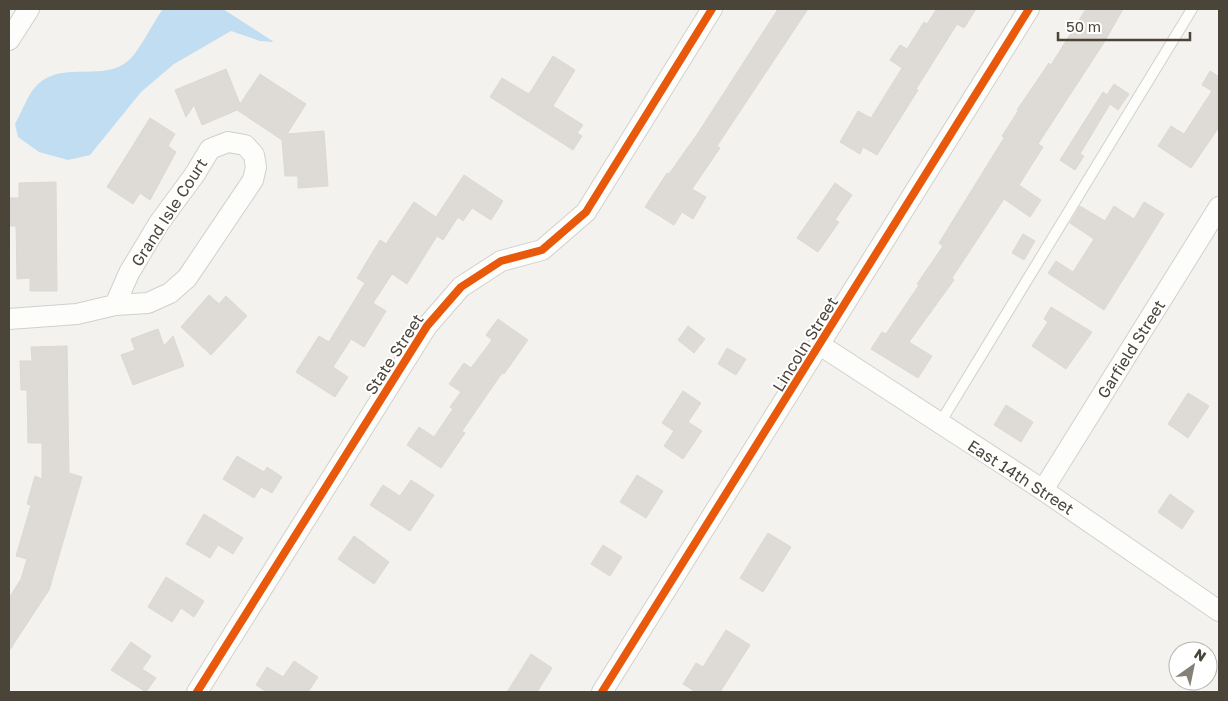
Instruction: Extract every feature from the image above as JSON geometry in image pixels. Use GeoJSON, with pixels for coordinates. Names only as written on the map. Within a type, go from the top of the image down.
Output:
{"type":"FeatureCollection","features":[{"type":"Feature","properties":{"kind":"street"},"geometry":{"type":"LineString","coordinates":[[9,40],[29,9]]}},
{"type":"Feature","properties":{"kind":"street","name":"State Street"},"geometry":{"type":"LineString","coordinates":[[197,692],[427,326],[461,287],[501,261],[542,250],[586,212],[712,9]]}},
{"type":"Feature","properties":{"kind":"street","name":"Lincoln Street"},"geometry":{"type":"LineString","coordinates":[[602,692],[1029,9]]}},
{"type":"Feature","properties":{"kind":"street","name":"Grand Isle Court"},"geometry":{"type":"LineString","coordinates":[[9,319],[77,314],[115,305],[148,303],[170,293],[186,278],[253,180],[256,167],[254,155],[245,145],[228,142],[210,149],[195,174],[159,223],[129,273],[115,305]]}},
{"type":"Feature","properties":{"kind":"street","name":"Garfield Street"},"geometry":{"type":"LineString","coordinates":[[1043,490],[1219,207]]}},
{"type":"Feature","properties":{"kind":"street","name":"East 14th Street"},"geometry":{"type":"LineString","coordinates":[[820,346],[1043,490],[1219,611]]}},
{"type":"Feature","properties":{"kind":"lane"},"geometry":{"type":"LineString","coordinates":[[940,423],[1192,9]]}},
{"type":"Feature","properties":{"kind":"water"},"geometry":{"type":"Polygon","coordinates":[[[163,9],[223,9],[274,42],[260,41],[231,31],[174,64],[141,92],[90,155],[68,160],[39,152],[18,137],[15,124],[28,97],[38,84],[60,73],[108,70],[119,67],[133,56],[163,9]]]}},
{"type":"Feature","properties":{"kind":"building"},"geometry":{"type":"Polygon","coordinates":[[[778,9],[808,9],[717,146],[720,148],[692,189],[706,197],[693,219],[682,212],[674,225],[645,207],[667,173],[669,174],[698,133],[778,9]]]}},
{"type":"Feature","properties":{"kind":"building"},"geometry":{"type":"Polygon","coordinates":[[[933,9],[976,9],[964,28],[957,24],[877,155],[863,147],[860,154],[840,142],[858,111],[871,118],[902,68],[890,60],[900,45],[907,49],[924,22],[927,24],[936,10],[933,9]]]}},
{"type":"Feature","properties":{"kind":"building"},"geometry":{"type":"Polygon","coordinates":[[[1086,9],[1123,9],[1105,41],[1038,144],[1043,147],[1019,185],[1041,200],[1030,217],[1004,199],[952,278],[954,280],[909,342],[932,356],[918,378],[871,349],[882,332],[886,334],[919,285],[917,284],[943,246],[939,243],[1004,138],[1002,136],[1017,110],[1049,63],[1051,65],[1086,9]]]}},
{"type":"Feature","properties":{"kind":"building"},"geometry":{"type":"Polygon","coordinates":[[[553,56],[575,70],[553,106],[583,125],[577,133],[582,136],[573,150],[490,97],[502,78],[529,94],[553,56]]]}},
{"type":"Feature","properties":{"kind":"building"},"geometry":{"type":"Polygon","coordinates":[[[226,69],[240,104],[260,74],[306,104],[287,134],[324,131],[328,186],[298,188],[298,176],[285,176],[282,140],[237,110],[202,125],[194,105],[186,117],[175,90],[226,69]]]}},
{"type":"Feature","properties":{"kind":"building"},"geometry":{"type":"Polygon","coordinates":[[[1210,71],[1219,77],[1219,127],[1191,168],[1158,146],[1171,126],[1184,134],[1212,91],[1202,85],[1210,71]]]}},
{"type":"Feature","properties":{"kind":"building"},"geometry":{"type":"Polygon","coordinates":[[[1114,84],[1129,94],[1118,110],[1110,104],[1080,154],[1084,156],[1075,170],[1060,160],[1103,92],[1107,95],[1114,84]]]}},
{"type":"Feature","properties":{"kind":"building"},"geometry":{"type":"Polygon","coordinates":[[[150,118],[175,134],[168,146],[176,152],[150,200],[140,193],[133,204],[107,187],[150,118]]]}},
{"type":"Feature","properties":{"kind":"building"},"geometry":{"type":"Polygon","coordinates":[[[464,175],[503,201],[491,220],[472,208],[463,221],[458,217],[443,240],[437,236],[407,284],[392,274],[373,303],[386,311],[364,347],[351,339],[333,367],[348,377],[335,397],[296,372],[319,336],[329,342],[365,283],[357,278],[380,240],[386,244],[414,202],[436,217],[464,175]]]}},
{"type":"Feature","properties":{"kind":"building"},"geometry":{"type":"Polygon","coordinates":[[[56,182],[57,291],[30,291],[30,278],[17,279],[16,226],[9,226],[9,198],[19,198],[19,183],[56,182]]]}},
{"type":"Feature","properties":{"kind":"building"},"geometry":{"type":"Polygon","coordinates":[[[835,183],[852,195],[835,220],[839,222],[818,252],[797,238],[835,183]]]}},
{"type":"Feature","properties":{"kind":"building"},"geometry":{"type":"Polygon","coordinates":[[[1144,202],[1164,214],[1104,310],[1048,273],[1056,261],[1073,272],[1094,239],[1070,223],[1080,206],[1105,221],[1114,206],[1134,219],[1144,202]]]}},
{"type":"Feature","properties":{"kind":"building"},"geometry":{"type":"Polygon","coordinates":[[[1023,234],[1035,241],[1024,260],[1012,253],[1023,234]]]}},
{"type":"Feature","properties":{"kind":"building"},"geometry":{"type":"Polygon","coordinates":[[[209,295],[219,304],[226,296],[247,316],[211,355],[181,327],[209,295]]]}},
{"type":"Feature","properties":{"kind":"building"},"geometry":{"type":"Polygon","coordinates":[[[1051,307],[1092,332],[1066,369],[1032,346],[1048,322],[1044,319],[1051,307]]]}},
{"type":"Feature","properties":{"kind":"building"},"geometry":{"type":"Polygon","coordinates":[[[498,319],[528,340],[504,374],[502,373],[462,431],[465,433],[441,468],[407,445],[419,427],[434,437],[453,409],[450,407],[461,392],[449,384],[464,363],[471,368],[492,340],[486,335],[498,319]]]}},
{"type":"Feature","properties":{"kind":"building"},"geometry":{"type":"Polygon","coordinates":[[[688,326],[705,339],[694,353],[678,340],[688,326]]]}},
{"type":"Feature","properties":{"kind":"building"},"geometry":{"type":"Polygon","coordinates":[[[158,329],[164,346],[173,336],[184,366],[133,385],[121,355],[135,350],[131,339],[158,329]]]}},
{"type":"Feature","properties":{"kind":"building"},"geometry":{"type":"Polygon","coordinates":[[[67,346],[69,473],[82,477],[49,590],[9,651],[9,598],[21,579],[27,559],[16,556],[31,505],[27,504],[35,476],[42,479],[42,443],[28,443],[27,390],[21,390],[20,361],[32,361],[31,347],[67,346]]]}},
{"type":"Feature","properties":{"kind":"building"},"geometry":{"type":"Polygon","coordinates":[[[727,348],[746,359],[736,375],[718,364],[727,348]]]}},
{"type":"Feature","properties":{"kind":"building"},"geometry":{"type":"Polygon","coordinates":[[[683,391],[701,403],[688,422],[702,431],[683,459],[664,446],[674,431],[662,423],[683,391]]]}},
{"type":"Feature","properties":{"kind":"building"},"geometry":{"type":"Polygon","coordinates":[[[1188,393],[1209,406],[1188,438],[1168,424],[1188,393]]]}},
{"type":"Feature","properties":{"kind":"building"},"geometry":{"type":"Polygon","coordinates":[[[1006,405],[1033,422],[1021,442],[994,425],[1006,405]]]}},
{"type":"Feature","properties":{"kind":"building"},"geometry":{"type":"Polygon","coordinates":[[[237,456],[264,472],[267,467],[282,477],[272,493],[261,487],[254,498],[223,479],[237,456]]]}},
{"type":"Feature","properties":{"kind":"building"},"geometry":{"type":"Polygon","coordinates":[[[637,475],[663,491],[646,518],[620,502],[637,475]]]}},
{"type":"Feature","properties":{"kind":"building"},"geometry":{"type":"Polygon","coordinates":[[[411,480],[434,495],[410,531],[370,505],[383,485],[400,496],[411,480]]]}},
{"type":"Feature","properties":{"kind":"building"},"geometry":{"type":"Polygon","coordinates":[[[1170,494],[1194,511],[1182,529],[1158,512],[1170,494]]]}},
{"type":"Feature","properties":{"kind":"building"},"geometry":{"type":"Polygon","coordinates":[[[204,514],[243,538],[233,554],[218,545],[210,558],[186,544],[204,514]]]}},
{"type":"Feature","properties":{"kind":"building"},"geometry":{"type":"Polygon","coordinates":[[[768,533],[791,547],[763,592],[740,578],[768,533]]]}},
{"type":"Feature","properties":{"kind":"building"},"geometry":{"type":"Polygon","coordinates":[[[354,536],[389,562],[374,584],[338,559],[354,536]]]}},
{"type":"Feature","properties":{"kind":"building"},"geometry":{"type":"Polygon","coordinates":[[[603,545],[622,557],[610,576],[591,564],[603,545]]]}},
{"type":"Feature","properties":{"kind":"building"},"geometry":{"type":"Polygon","coordinates":[[[166,577],[204,601],[194,617],[181,608],[172,622],[148,607],[166,577]]]}},
{"type":"Feature","properties":{"kind":"building"},"geometry":{"type":"Polygon","coordinates":[[[726,630],[750,645],[720,692],[696,692],[683,684],[696,663],[703,667],[726,630]]]}},
{"type":"Feature","properties":{"kind":"building"},"geometry":{"type":"Polygon","coordinates":[[[131,642],[151,656],[142,669],[156,678],[146,692],[111,670],[131,642]]]}},
{"type":"Feature","properties":{"kind":"building"},"geometry":{"type":"Polygon","coordinates":[[[531,654],[552,668],[537,692],[507,692],[531,654]]]}},
{"type":"Feature","properties":{"kind":"building"},"geometry":{"type":"Polygon","coordinates":[[[294,661],[318,677],[308,692],[267,692],[256,685],[267,667],[283,677],[294,661]]]}},
{"type":"Feature","properties":{"kind":"cycle path"},"geometry":{"type":"LineString","coordinates":[[197,692],[427,326],[461,287],[501,261],[542,250],[586,212],[712,9]]}},
{"type":"Feature","properties":{"kind":"cycle path"},"geometry":{"type":"LineString","coordinates":[[602,692],[1029,9]]}}]}
